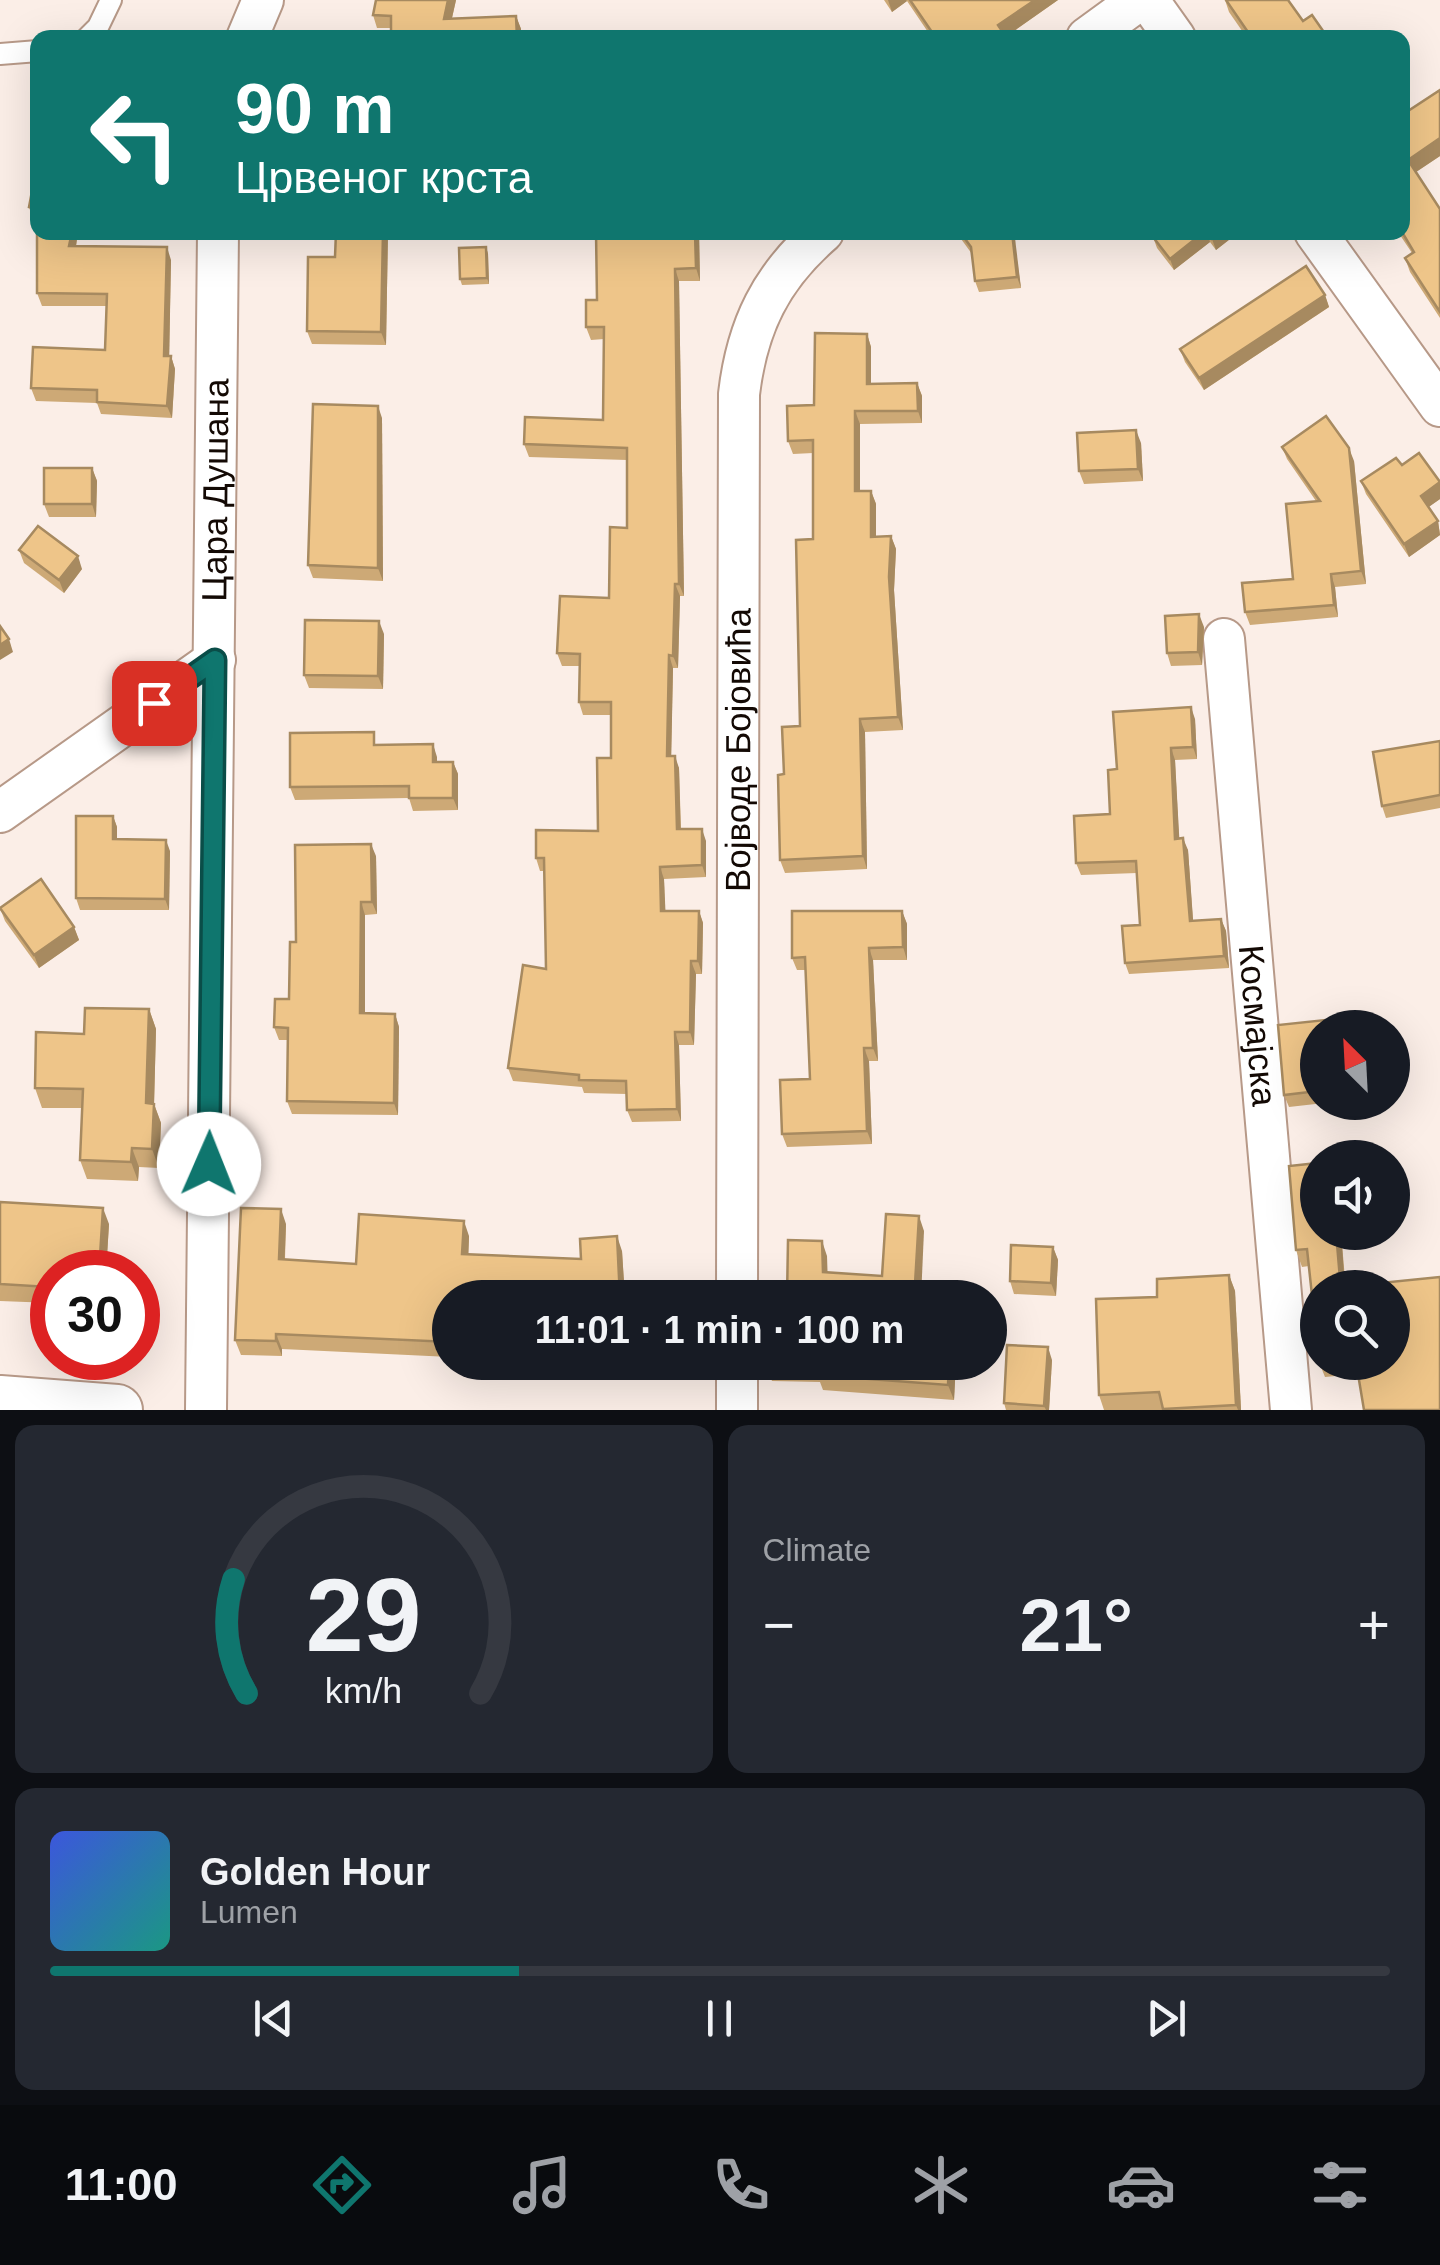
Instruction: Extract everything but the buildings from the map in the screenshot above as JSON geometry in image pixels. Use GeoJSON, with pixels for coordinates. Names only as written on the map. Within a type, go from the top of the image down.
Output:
{"type":"FeatureCollection","features":[{"type":"Feature","properties":{"kind":"street"},"geometry":{"type":"LineString","coordinates":[[250,30],[262,0]]}},
{"type":"Feature","properties":{"kind":"street"},"geometry":{"type":"LineString","coordinates":[[1098,30],[1139,0]]}},
{"type":"Feature","properties":{"kind":"street"},"geometry":{"type":"LineString","coordinates":[[1148,0],[1169,30]]}},
{"type":"Feature","properties":{"kind":"street","name":"Цара Душана"},"geometry":{"type":"LineString","coordinates":[[206,1410],[218,240]]}},
{"type":"Feature","properties":{"kind":"street","name":"Војводе Бојовића"},"geometry":{"type":"LineString","coordinates":[[737,1280],[739,394],[744,352],[762,302],[792,258],[813,240]]}},
{"type":"Feature","properties":{"kind":"street"},"geometry":{"type":"LineString","coordinates":[[1321,240],[1440,406]]}},
{"type":"Feature","properties":{"kind":"street","name":"Космајска"},"geometry":{"type":"LineString","coordinates":[[1224,639],[1291,1410]]}},
{"type":"Feature","properties":{"kind":"street"},"geometry":{"type":"LineString","coordinates":[[0,812],[215,660]]}},
{"type":"Feature","properties":{"kind":"street"},"geometry":{"type":"LineString","coordinates":[[736,1410],[737,1380]]}},
{"type":"Feature","properties":{"kind":"street"},"geometry":{"type":"LineString","coordinates":[[0,1401],[117,1410]]}},
{"type":"Feature","properties":{"kind":"lane"},"geometry":{"type":"LineString","coordinates":[[95,30],[111,0]]}},
{"type":"Feature","properties":{"kind":"lane"},"geometry":{"type":"LineString","coordinates":[[0,54],[30,52]]}},
{"type":"Feature","properties":{"kind":"route"},"geometry":{"type":"LineString","coordinates":[[154,703],[215,660],[209,1164]]}}]}
